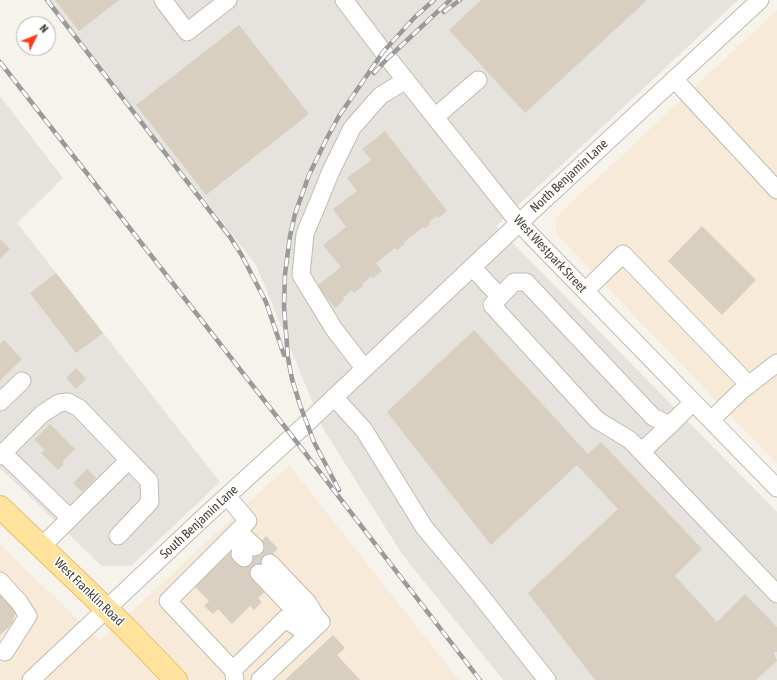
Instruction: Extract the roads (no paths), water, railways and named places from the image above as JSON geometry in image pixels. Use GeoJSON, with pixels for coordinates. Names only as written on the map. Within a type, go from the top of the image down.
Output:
{"type":"FeatureCollection","features":[{"type":"Feature","properties":{"kind":"main road","name":"West Franklin Road"},"geometry":{"type":"LineString","coordinates":[[0,507],[107,609],[176,680]]}},
{"type":"Feature","properties":{"kind":"street"},"geometry":{"type":"LineString","coordinates":[[162,0],[187,32],[228,0]]}},
{"type":"Feature","properties":{"kind":"street","name":"North Benjamin Lane"},"geometry":{"type":"LineString","coordinates":[[292,436],[760,0]]}},
{"type":"Feature","properties":{"kind":"street","name":"West Westpark Street"},"geometry":{"type":"LineString","coordinates":[[348,2],[406,80],[519,223],[777,488]]}},
{"type":"Feature","properties":{"kind":"street"},"geometry":{"type":"LineString","coordinates":[[364,368],[334,329],[301,275],[305,234],[352,128],[380,96],[406,80]]}},
{"type":"Feature","properties":{"kind":"street"},"geometry":{"type":"LineString","coordinates":[[435,117],[478,80]]}},
{"type":"Feature","properties":{"kind":"street"},"geometry":{"type":"LineString","coordinates":[[674,80],[777,190]]}},
{"type":"Feature","properties":{"kind":"street"},"geometry":{"type":"LineString","coordinates":[[585,291],[623,254],[749,385]]}},
{"type":"Feature","properties":{"kind":"street"},"geometry":{"type":"LineString","coordinates":[[472,268],[500,297]]}},
{"type":"Feature","properties":{"kind":"street"},"geometry":{"type":"LineString","coordinates":[[670,426],[653,417],[526,282],[514,282],[492,305],[597,420],[630,440],[777,594]]}},
{"type":"Feature","properties":{"kind":"street"},"geometry":{"type":"LineString","coordinates":[[711,420],[742,390],[777,363]]}},
{"type":"Feature","properties":{"kind":"street"},"geometry":{"type":"LineString","coordinates":[[0,402],[22,381]]}},
{"type":"Feature","properties":{"kind":"street"},"geometry":{"type":"LineString","coordinates":[[334,397],[364,430],[424,527],[477,591],[547,680]]}},
{"type":"Feature","properties":{"kind":"street"},"geometry":{"type":"LineString","coordinates":[[70,518],[2,454],[42,414],[59,403],[68,402],[79,408],[148,481],[150,502],[118,536]]}},
{"type":"Feature","properties":{"kind":"street"},"geometry":{"type":"LineString","coordinates":[[641,452],[670,426],[693,402]]}},
{"type":"Feature","properties":{"kind":"street","name":"South Benjamin Lane"},"geometry":{"type":"LineString","coordinates":[[31,680],[292,436]]}},
{"type":"Feature","properties":{"kind":"street"},"geometry":{"type":"LineString","coordinates":[[41,547],[129,460]]}},
{"type":"Feature","properties":{"kind":"street"},"geometry":{"type":"LineString","coordinates":[[227,496],[248,521],[241,533],[168,601],[234,675],[285,619],[308,634]]}},
{"type":"Feature","properties":{"kind":"street"},"geometry":{"type":"LineString","coordinates":[[241,533],[255,537],[252,550],[240,554],[241,533]]}},
{"type":"Feature","properties":{"kind":"street"},"geometry":{"type":"LineString","coordinates":[[260,680],[321,622],[314,615],[314,598],[267,565],[300,616],[314,615]]}},
{"type":"Feature","properties":{"kind":"street"},"geometry":{"type":"LineString","coordinates":[[0,581],[20,602],[28,616],[5,652]]}},
{"type":"Feature","properties":{"kind":"tunnel"},"geometry":{"type":"LineString","coordinates":[[260,542],[275,558]]}},
{"type":"Feature","properties":{"kind":"tunnel"},"geometry":{"type":"LineString","coordinates":[[250,552],[265,568]]}},
{"type":"Feature","properties":{"kind":"railway"},"geometry":{"type":"LineString","coordinates":[[47,0],[230,237],[241,254],[266,302],[284,355]]}},
{"type":"Feature","properties":{"kind":"railway"},"geometry":{"type":"LineString","coordinates":[[339,490],[314,442],[292,379],[288,358],[284,307],[285,274],[290,236],[295,214],[309,175],[339,116],[383,52],[415,17],[434,0]]}},
{"type":"Feature","properties":{"kind":"railway"},"geometry":{"type":"LineString","coordinates":[[374,73],[450,0]]}},
{"type":"Feature","properties":{"kind":"railway"},"geometry":{"type":"LineString","coordinates":[[444,12],[460,0]]}},
{"type":"Feature","properties":{"kind":"railway"},"geometry":{"type":"LineString","coordinates":[[0,62],[480,680]]}}]}
